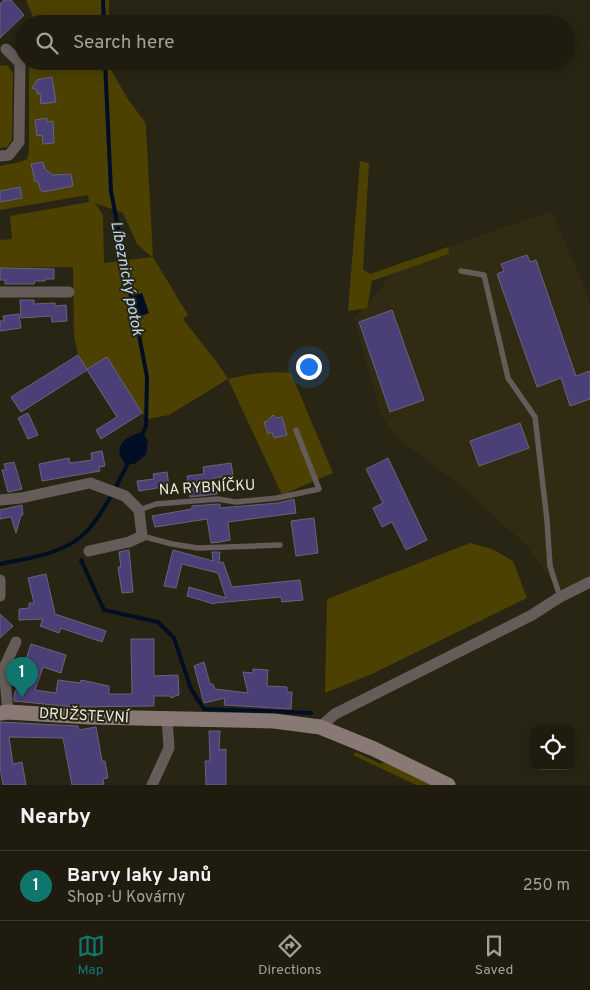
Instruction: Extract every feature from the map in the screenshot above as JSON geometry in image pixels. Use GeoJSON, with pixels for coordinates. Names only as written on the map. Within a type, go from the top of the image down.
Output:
{"type":"FeatureCollection","features":[{"type":"Feature","properties":{"kind":"street"},"geometry":{"type":"LineString","coordinates":[[6,48],[15,58]]}},
{"type":"Feature","properties":{"kind":"street"},"geometry":{"type":"LineString","coordinates":[[0,156],[9,155],[20,142],[20,70]]}},
{"type":"Feature","properties":{"kind":"street"},"geometry":{"type":"LineString","coordinates":[[0,292],[69,292]]}},
{"type":"Feature","properties":{"kind":"street"},"geometry":{"type":"LineString","coordinates":[[0,500],[21,498],[90,483],[125,496],[139,510],[142,536],[129,542],[89,551]]}},
{"type":"Feature","properties":{"kind":"street"},"geometry":{"type":"LineString","coordinates":[[0,580],[0,596]]}},
{"type":"Feature","properties":{"kind":"street"},"geometry":{"type":"LineString","coordinates":[[320,727],[335,714],[532,615],[560,597],[590,582]]}},
{"type":"Feature","properties":{"kind":"street"},"geometry":{"type":"LineString","coordinates":[[4,712],[5,680],[1,672],[16,642]]}},
{"type":"Feature","properties":{"kind":"street","name":"DRUŽSTEVNÍ"},"geometry":{"type":"LineString","coordinates":[[4,712],[89,717],[274,721],[320,727],[374,749],[448,785]]}},
{"type":"Feature","properties":{"kind":"street"},"geometry":{"type":"LineString","coordinates":[[152,785],[169,748],[167,718]]}},
{"type":"Feature","properties":{"kind":"lane"},"geometry":{"type":"LineString","coordinates":[[461,271],[484,275],[508,378],[535,417],[547,520],[550,566],[560,597]]}},
{"type":"Feature","properties":{"kind":"lane","name":"NA RYBNÍČKU"},"geometry":{"type":"LineString","coordinates":[[139,510],[156,504],[218,499],[236,502],[278,498],[319,489],[296,430]]}},
{"type":"Feature","properties":{"kind":"lane"},"geometry":{"type":"LineString","coordinates":[[142,536],[172,544],[198,548],[280,545]]}},
{"type":"Feature","properties":{"kind":"shaded area"},"geometry":{"type":"Polygon","coordinates":[[[26,0],[109,0],[109,15],[32,14],[26,0]]]}},
{"type":"Feature","properties":{"kind":"shaded area"},"geometry":{"type":"Polygon","coordinates":[[[7,65],[13,73],[12,140],[7,147],[0,148],[0,66],[7,65]]]}},
{"type":"Feature","properties":{"kind":"shaded area"},"geometry":{"type":"Polygon","coordinates":[[[29,70],[111,70],[127,98],[145,122],[153,257],[188,315],[183,319],[228,379],[169,415],[148,419],[142,413],[107,357],[87,369],[78,355],[74,336],[73,267],[0,268],[0,240],[12,239],[10,216],[89,202],[88,195],[0,210],[0,202],[22,198],[20,187],[0,191],[0,166],[27,159],[29,152],[29,70]],[[95,203],[103,215],[104,263],[152,257],[137,244],[123,213],[95,203]]]}},
{"type":"Feature","properties":{"kind":"shaded area"},"geometry":{"type":"Polygon","coordinates":[[[360,161],[369,163],[363,269],[370,274],[448,247],[449,254],[372,281],[367,308],[348,311],[360,161]]]}},
{"type":"Feature","properties":{"kind":"shaded area"},"geometry":{"type":"Polygon","coordinates":[[[549,212],[555,218],[590,302],[590,578],[558,591],[528,547],[460,485],[395,436],[380,412],[354,318],[379,291],[398,264],[549,212]]]}},
{"type":"Feature","properties":{"kind":"shaded area"},"geometry":{"type":"Polygon","coordinates":[[[259,373],[291,373],[333,473],[282,495],[228,379],[259,373]]]}},
{"type":"Feature","properties":{"kind":"shaded area"},"geometry":{"type":"Polygon","coordinates":[[[470,543],[492,549],[513,561],[527,598],[374,673],[325,693],[327,599],[470,543]]]}},
{"type":"Feature","properties":{"kind":"shaded area"},"geometry":{"type":"Polygon","coordinates":[[[355,752],[381,764],[384,762],[432,785],[416,785],[353,755],[355,752]]]}},
{"type":"Feature","properties":{"kind":"water"},"geometry":{"type":"Polygon","coordinates":[[[142,293],[149,313],[133,319],[126,298],[142,293]]]}},
{"type":"Feature","properties":{"kind":"water"},"geometry":{"type":"Polygon","coordinates":[[[142,432],[148,441],[146,455],[134,464],[126,464],[120,453],[122,444],[130,437],[142,432]]]}},
{"type":"Feature","properties":{"kind":"building"},"geometry":{"type":"Polygon","coordinates":[[[4,0],[11,0],[24,15],[15,15],[15,24],[0,38],[0,4],[4,0]]]}},
{"type":"Feature","properties":{"kind":"building"},"geometry":{"type":"Polygon","coordinates":[[[52,77],[56,102],[41,104],[40,93],[37,94],[37,90],[32,88],[37,80],[52,77]]]}},
{"type":"Feature","properties":{"kind":"building"},"geometry":{"type":"Polygon","coordinates":[[[47,118],[47,122],[53,121],[54,143],[43,144],[42,135],[37,136],[35,120],[47,118]]]}},
{"type":"Feature","properties":{"kind":"building"},"geometry":{"type":"Polygon","coordinates":[[[43,162],[45,169],[53,175],[71,174],[73,186],[43,192],[40,189],[39,183],[35,181],[31,164],[43,162]]]}},
{"type":"Feature","properties":{"kind":"building"},"geometry":{"type":"Polygon","coordinates":[[[20,187],[22,198],[0,202],[0,191],[20,187]]]}},
{"type":"Feature","properties":{"kind":"building"},"geometry":{"type":"Polygon","coordinates":[[[527,255],[530,262],[536,260],[576,376],[590,371],[590,399],[570,406],[561,378],[537,387],[497,274],[504,271],[501,264],[527,255]]]}},
{"type":"Feature","properties":{"kind":"building"},"geometry":{"type":"Polygon","coordinates":[[[0,268],[54,269],[54,279],[35,281],[34,284],[5,284],[5,280],[0,280],[0,268]]]}},
{"type":"Feature","properties":{"kind":"building"},"geometry":{"type":"Polygon","coordinates":[[[20,300],[34,300],[34,304],[55,303],[55,306],[66,305],[67,321],[52,322],[51,316],[21,318],[20,300]]]}},
{"type":"Feature","properties":{"kind":"building"},"geometry":{"type":"Polygon","coordinates":[[[392,310],[424,400],[390,412],[359,322],[392,310]]]}},
{"type":"Feature","properties":{"kind":"building"},"geometry":{"type":"Polygon","coordinates":[[[19,314],[21,328],[0,331],[0,321],[4,321],[3,316],[19,314]]]}},
{"type":"Feature","properties":{"kind":"building"},"geometry":{"type":"Polygon","coordinates":[[[78,355],[87,369],[107,357],[142,413],[101,439],[96,430],[117,417],[87,370],[21,412],[11,397],[78,355]]]}},
{"type":"Feature","properties":{"kind":"building"},"geometry":{"type":"Polygon","coordinates":[[[28,413],[38,435],[28,439],[18,418],[28,413]]]}},
{"type":"Feature","properties":{"kind":"building"},"geometry":{"type":"Polygon","coordinates":[[[273,415],[277,418],[282,417],[287,435],[274,438],[272,432],[268,434],[264,422],[268,421],[273,415]]]}},
{"type":"Feature","properties":{"kind":"building"},"geometry":{"type":"Polygon","coordinates":[[[520,423],[529,448],[479,466],[470,441],[520,423]]]}},
{"type":"Feature","properties":{"kind":"building"},"geometry":{"type":"Polygon","coordinates":[[[102,451],[105,466],[99,467],[100,471],[42,481],[39,464],[69,458],[70,463],[92,460],[91,453],[102,451]]]}},
{"type":"Feature","properties":{"kind":"building"},"geometry":{"type":"Polygon","coordinates":[[[388,458],[427,540],[406,550],[392,522],[382,527],[373,508],[383,503],[366,469],[388,458]]]}},
{"type":"Feature","properties":{"kind":"building"},"geometry":{"type":"Polygon","coordinates":[[[14,462],[22,489],[8,492],[2,470],[6,470],[4,464],[14,462]]]}},
{"type":"Feature","properties":{"kind":"building"},"geometry":{"type":"Polygon","coordinates":[[[231,463],[233,475],[214,478],[217,494],[190,497],[187,476],[204,474],[203,467],[231,463]]]}},
{"type":"Feature","properties":{"kind":"building"},"geometry":{"type":"Polygon","coordinates":[[[167,472],[169,486],[139,491],[137,481],[154,479],[153,474],[167,472]]]}},
{"type":"Feature","properties":{"kind":"building"},"geometry":{"type":"Polygon","coordinates":[[[294,499],[296,513],[228,522],[230,540],[220,542],[211,543],[207,519],[155,527],[152,516],[192,509],[192,506],[220,504],[220,508],[278,503],[294,499]]]}},
{"type":"Feature","properties":{"kind":"building"},"geometry":{"type":"Polygon","coordinates":[[[22,505],[23,515],[21,515],[16,533],[11,517],[0,519],[0,510],[22,505]]]}},
{"type":"Feature","properties":{"kind":"building"},"geometry":{"type":"Polygon","coordinates":[[[314,518],[318,553],[296,556],[291,521],[314,518]]]}},
{"type":"Feature","properties":{"kind":"building"},"geometry":{"type":"Polygon","coordinates":[[[129,550],[133,592],[122,593],[118,567],[121,567],[119,552],[129,550]]]}},
{"type":"Feature","properties":{"kind":"building"},"geometry":{"type":"Polygon","coordinates":[[[173,550],[213,561],[212,552],[220,552],[219,563],[223,562],[232,587],[300,580],[303,600],[282,602],[281,597],[214,604],[187,596],[189,587],[226,598],[218,573],[182,564],[176,588],[164,586],[173,550]]]}},
{"type":"Feature","properties":{"kind":"building"},"geometry":{"type":"Polygon","coordinates":[[[46,574],[55,614],[106,631],[102,642],[61,628],[59,633],[40,626],[43,619],[19,620],[19,609],[29,608],[29,603],[34,603],[28,578],[46,574]]]}},
{"type":"Feature","properties":{"kind":"building"},"geometry":{"type":"Polygon","coordinates":[[[0,614],[13,626],[0,638],[0,614]]]}},
{"type":"Feature","properties":{"kind":"building"},"geometry":{"type":"Polygon","coordinates":[[[131,639],[154,639],[154,676],[178,675],[179,695],[172,698],[169,696],[154,696],[154,706],[74,707],[14,701],[31,644],[66,655],[61,673],[43,667],[35,690],[56,693],[58,680],[80,683],[81,680],[109,686],[109,694],[132,694],[131,639]]]}},
{"type":"Feature","properties":{"kind":"building"},"geometry":{"type":"Polygon","coordinates":[[[204,662],[210,684],[213,684],[215,689],[248,693],[243,672],[253,673],[253,669],[268,670],[267,686],[287,687],[287,692],[292,692],[291,709],[224,705],[225,698],[204,703],[194,666],[204,662]]]}},
{"type":"Feature","properties":{"kind":"building"},"geometry":{"type":"Polygon","coordinates":[[[0,722],[78,726],[79,730],[96,727],[102,761],[105,761],[108,778],[103,779],[104,785],[72,785],[63,738],[9,737],[13,764],[22,762],[26,785],[3,785],[0,767],[0,722]]]}},
{"type":"Feature","properties":{"kind":"building"},"geometry":{"type":"Polygon","coordinates":[[[209,731],[220,731],[219,750],[226,749],[226,785],[206,785],[205,761],[210,761],[209,731]]]}},
{"type":"Feature","properties":{"kind":"waterway","name":"Líbeznický potok"},"geometry":{"type":"LineString","coordinates":[[103,0],[104,15]]}},
{"type":"Feature","properties":{"kind":"waterway","name":"Líbeznický potok"},"geometry":{"type":"LineString","coordinates":[[105,70],[111,191],[132,302]]}},
{"type":"Feature","properties":{"kind":"waterway","name":"Líbeznický potok"},"geometry":{"type":"LineString","coordinates":[[135,314],[147,377],[146,426],[141,437]]}},
{"type":"Feature","properties":{"kind":"waterway","name":"Líbeznický potok"},"geometry":{"type":"LineString","coordinates":[[116,487],[129,461]]}},
{"type":"Feature","properties":{"kind":"waterway","name":"Líbeznický potok"},"geometry":{"type":"LineString","coordinates":[[0,564],[46,554],[69,545],[91,527],[112,495]]}},
{"type":"Feature","properties":{"kind":"waterway"},"geometry":{"type":"LineString","coordinates":[[81,560],[104,610],[158,622],[174,638],[191,689],[204,709],[311,713]]}},
{"type":"Feature","properties":{"kind":"place","name":"Barvy laky Janů"},"geometry":{"type":"Point","coordinates":[22,698]}}]}
